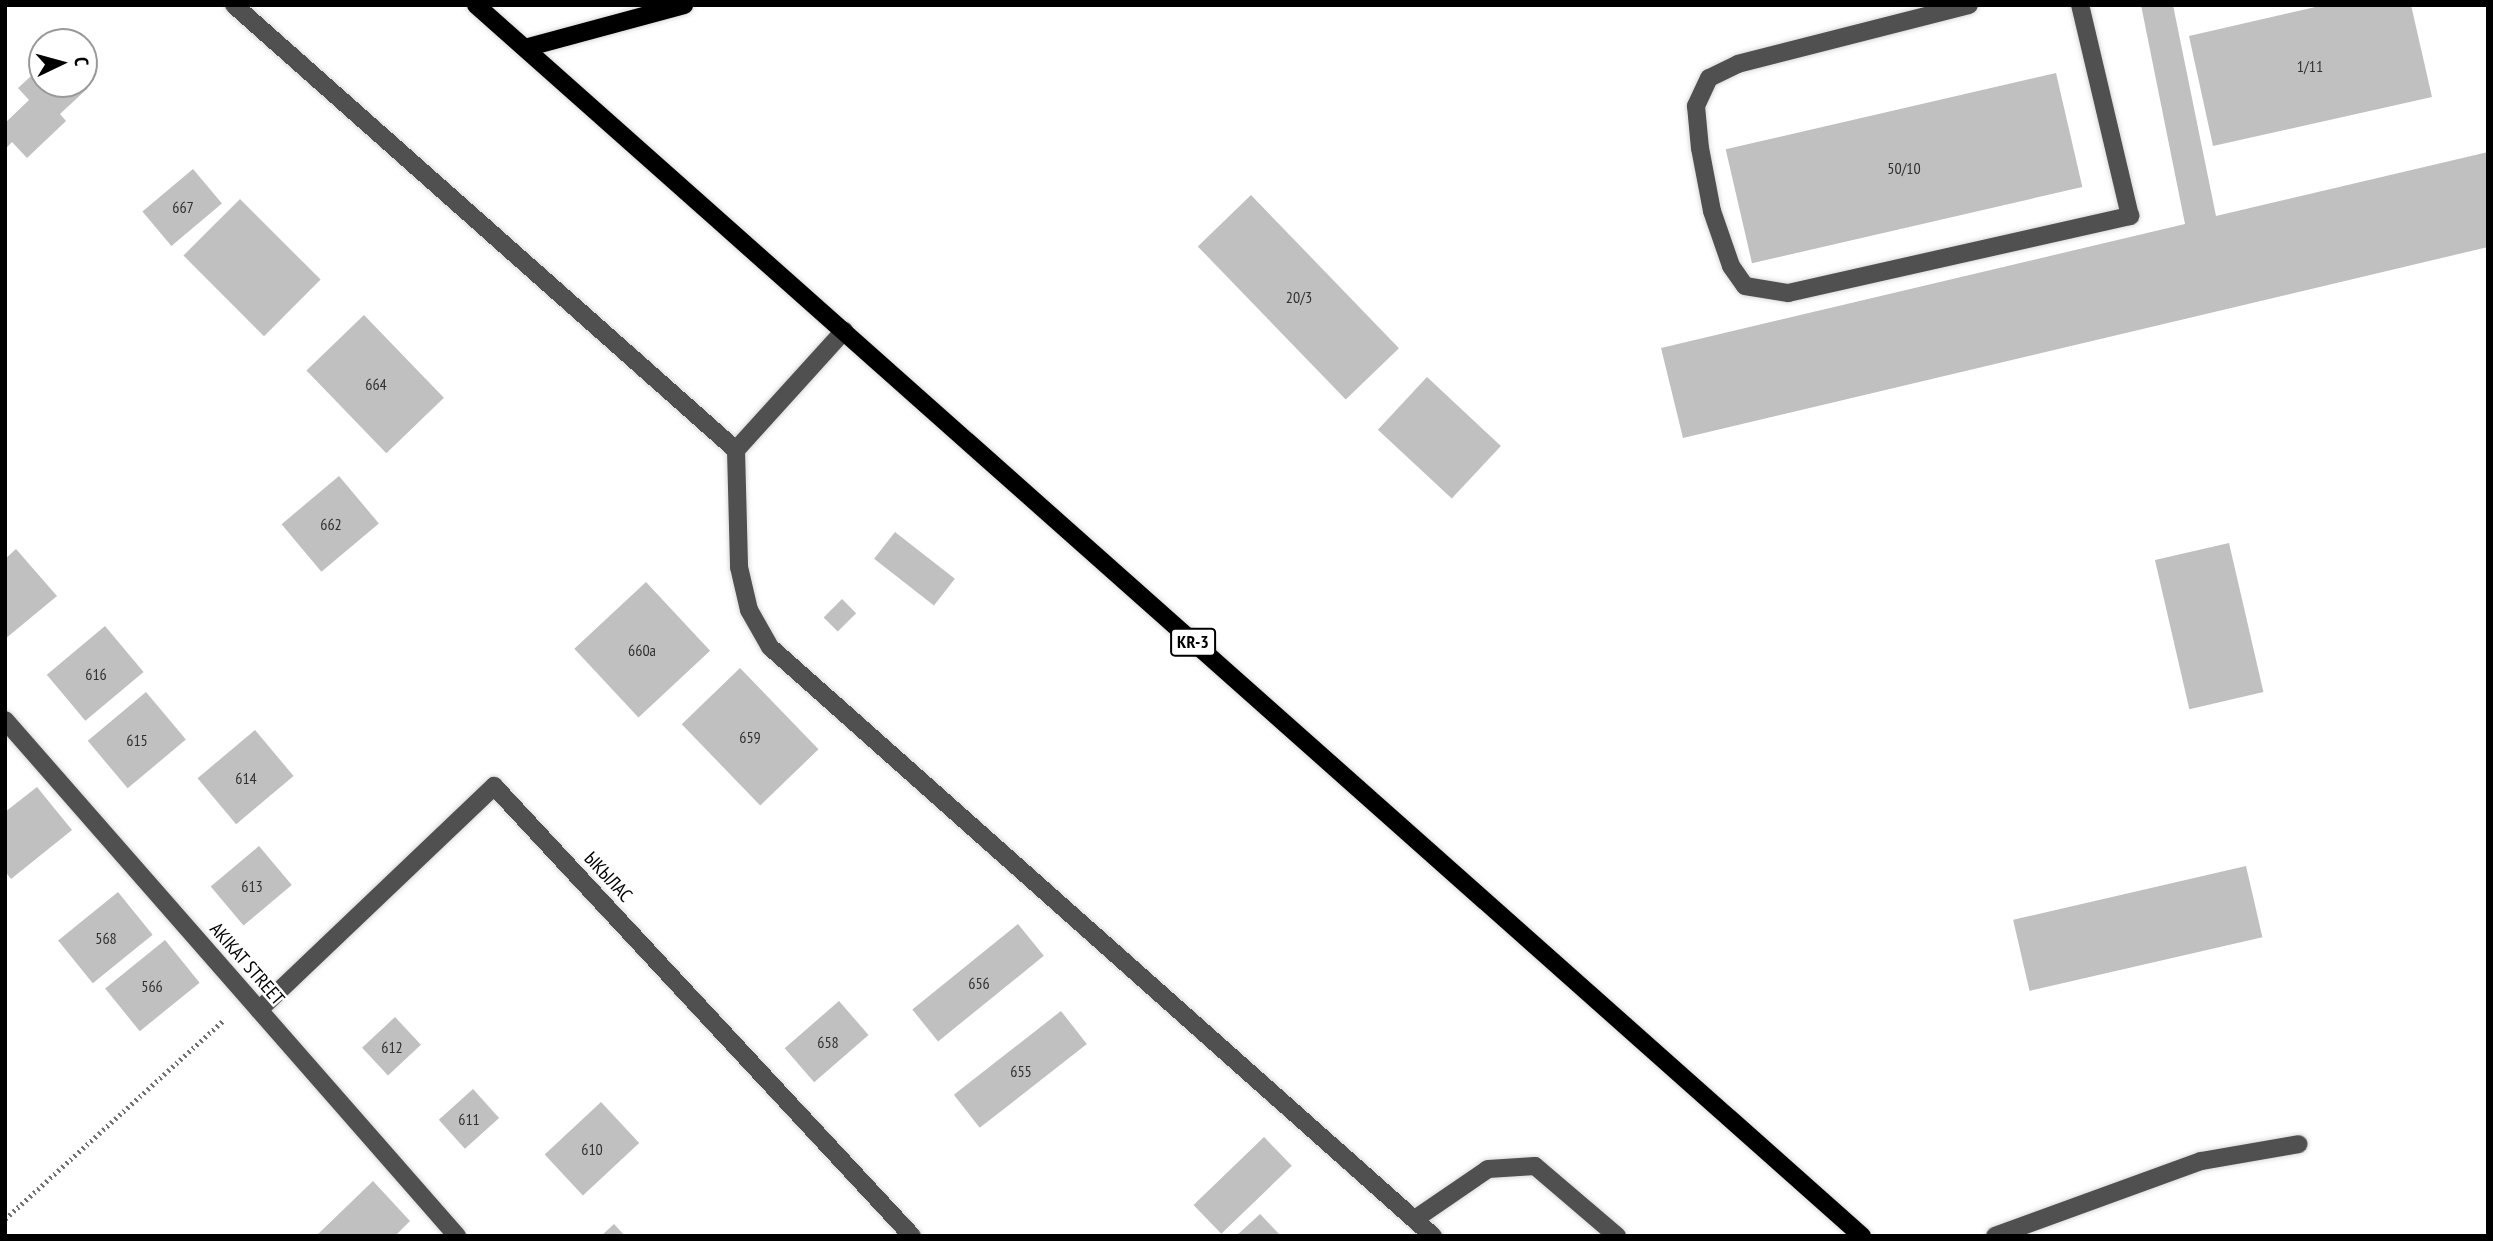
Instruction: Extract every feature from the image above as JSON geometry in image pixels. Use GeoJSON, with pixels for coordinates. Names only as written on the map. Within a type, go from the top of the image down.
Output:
{"type":"FeatureCollection","features":[{"type":"Feature","properties":{"kind":"main road","name":"KR-3"},"geometry":{"type":"LineString","coordinates":[[476,5],[1862,1236]]}},
{"type":"Feature","properties":{"kind":"main road"},"geometry":{"type":"LineString","coordinates":[[525,48],[684,5]]}},
{"type":"Feature","properties":{"kind":"street"},"geometry":{"type":"LineString","coordinates":[[234,5],[736,450]]}},
{"type":"Feature","properties":{"kind":"street"},"geometry":{"type":"LineString","coordinates":[[1969,5],[1738,64],[1709,78],[1696,106],[1700,148],[1712,211],[1731,266],[1745,286],[1788,293],[2130,216],[2080,5]]}},
{"type":"Feature","properties":{"kind":"street"},"geometry":{"type":"LineString","coordinates":[[844,331],[736,450],[739,567],[749,610],[770,647],[1433,1236]]}},
{"type":"Feature","properties":{"kind":"street","name":"AKIKAT STREET"},"geometry":{"type":"LineString","coordinates":[[5,720],[457,1236]]}},
{"type":"Feature","properties":{"kind":"street","name":"ЫКЫЛАС"},"geometry":{"type":"LineString","coordinates":[[254,1004],[494,786],[912,1236]]}},
{"type":"Feature","properties":{"kind":"street"},"geometry":{"type":"LineString","coordinates":[[1995,1236],[2200,1161],[2299,1144]]}},
{"type":"Feature","properties":{"kind":"street"},"geometry":{"type":"LineString","coordinates":[[1415,1219],[1488,1169],[1535,1166],[1617,1236]]}},
{"type":"Feature","properties":{"kind":"path"},"geometry":{"type":"LineString","coordinates":[[5,1219],[254,1004]]}},
{"type":"Feature","properties":{"kind":"building"},"geometry":{"type":"Polygon","coordinates":[[[2141,5],[2173,5],[2216,216],[2488,152],[2488,247],[1683,438],[1661,348],[2185,224],[2141,5]]]}},
{"type":"Feature","properties":{"kind":"building"},"geometry":{"type":"Polygon","coordinates":[[[2324,5],[2411,5],[2432,97],[2213,146],[2189,36],[2324,5]]]}},
{"type":"Feature","properties":{"kind":"building"},"geometry":{"type":"Polygon","coordinates":[[[2056,73],[2082,187],[1752,263],[1726,149],[2056,73]]]}},
{"type":"Feature","properties":{"kind":"building"},"geometry":{"type":"Polygon","coordinates":[[[28,79],[28,98],[77,98],[60,114],[66,121],[27,158],[12,142],[5,149],[5,123],[29,100],[18,88],[28,79]]]}},
{"type":"Feature","properties":{"kind":"building"},"geometry":{"type":"Polygon","coordinates":[[[193,169],[222,203],[171,246],[142,211],[193,169]]]}},
{"type":"Feature","properties":{"kind":"building"},"geometry":{"type":"Polygon","coordinates":[[[1251,195],[1399,348],[1346,400],[1198,246],[1251,195]]]}},
{"type":"Feature","properties":{"kind":"building"},"geometry":{"type":"Polygon","coordinates":[[[240,199],[321,280],[264,336],[183,256],[240,199]]]}},
{"type":"Feature","properties":{"kind":"building"},"geometry":{"type":"Polygon","coordinates":[[[364,315],[444,398],[386,453],[306,371],[364,315]]]}},
{"type":"Feature","properties":{"kind":"building"},"geometry":{"type":"Polygon","coordinates":[[[1427,377],[1501,446],[1452,499],[1378,430],[1427,377]]]}},
{"type":"Feature","properties":{"kind":"building"},"geometry":{"type":"Polygon","coordinates":[[[339,476],[379,523],[321,572],[282,524],[339,476]]]}},
{"type":"Feature","properties":{"kind":"building"},"geometry":{"type":"Polygon","coordinates":[[[895,532],[955,579],[934,606],[874,559],[895,532]]]}},
{"type":"Feature","properties":{"kind":"building"},"geometry":{"type":"Polygon","coordinates":[[[2229,543],[2263,692],[2189,709],[2155,560],[2229,543]]]}},
{"type":"Feature","properties":{"kind":"building"},"geometry":{"type":"Polygon","coordinates":[[[16,549],[57,596],[5,639],[5,559],[16,549]]]}},
{"type":"Feature","properties":{"kind":"building"},"geometry":{"type":"Polygon","coordinates":[[[646,582],[710,651],[638,718],[574,649],[646,582]]]}},
{"type":"Feature","properties":{"kind":"building"},"geometry":{"type":"Polygon","coordinates":[[[842,599],[856,613],[838,632],[824,617],[842,599]]]}},
{"type":"Feature","properties":{"kind":"building"},"geometry":{"type":"Polygon","coordinates":[[[105,626],[144,672],[85,721],[47,675],[105,626]]]}},
{"type":"Feature","properties":{"kind":"building"},"geometry":{"type":"Polygon","coordinates":[[[740,668],[818,749],[760,806],[682,724],[740,668]]]}},
{"type":"Feature","properties":{"kind":"building"},"geometry":{"type":"Polygon","coordinates":[[[146,692],[186,739],[128,788],[88,741],[146,692]]]}},
{"type":"Feature","properties":{"kind":"building"},"geometry":{"type":"Polygon","coordinates":[[[255,730],[294,776],[236,824],[198,778],[255,730]]]}},
{"type":"Feature","properties":{"kind":"building"},"geometry":{"type":"Polygon","coordinates":[[[37,787],[72,830],[11,879],[5,871],[5,812],[37,787]]]}},
{"type":"Feature","properties":{"kind":"building"},"geometry":{"type":"Polygon","coordinates":[[[259,846],[292,885],[244,926],[211,886],[259,846]]]}},
{"type":"Feature","properties":{"kind":"building"},"geometry":{"type":"Polygon","coordinates":[[[2246,866],[2262,937],[2030,991],[2013,920],[2246,866]]]}},
{"type":"Feature","properties":{"kind":"building"},"geometry":{"type":"Polygon","coordinates":[[[118,892],[153,935],[93,983],[58,940],[118,892]]]}},
{"type":"Feature","properties":{"kind":"building"},"geometry":{"type":"Polygon","coordinates":[[[1018,924],[1044,956],[938,1041],[912,1010],[1018,924]]]}},
{"type":"Feature","properties":{"kind":"building"},"geometry":{"type":"Polygon","coordinates":[[[165,940],[200,983],[140,1031],[105,988],[165,940]]]}},
{"type":"Feature","properties":{"kind":"building"},"geometry":{"type":"Polygon","coordinates":[[[839,1001],[869,1035],[814,1082],[785,1048],[839,1001]]]}},
{"type":"Feature","properties":{"kind":"building"},"geometry":{"type":"Polygon","coordinates":[[[1061,1011],[1087,1044],[980,1128],[954,1095],[1061,1011]]]}},
{"type":"Feature","properties":{"kind":"building"},"geometry":{"type":"Polygon","coordinates":[[[395,1017],[421,1045],[388,1075],[362,1048],[395,1017]]]}},
{"type":"Feature","properties":{"kind":"building"},"geometry":{"type":"Polygon","coordinates":[[[473,1089],[499,1118],[465,1149],[439,1120],[473,1089]]]}},
{"type":"Feature","properties":{"kind":"building"},"geometry":{"type":"Polygon","coordinates":[[[601,1102],[639,1143],[583,1195],[545,1155],[601,1102]]]}},
{"type":"Feature","properties":{"kind":"building"},"geometry":{"type":"Polygon","coordinates":[[[1264,1137],[1292,1166],[1221,1234],[1194,1205],[1264,1137]]]}},
{"type":"Feature","properties":{"kind":"building"},"geometry":{"type":"Polygon","coordinates":[[[373,1181],[410,1221],[395,1236],[316,1236],[373,1181]]]}},
{"type":"Feature","properties":{"kind":"building"},"geometry":{"type":"Polygon","coordinates":[[[1260,1214],[1281,1236],[1236,1236],[1260,1214]]]}},
{"type":"Feature","properties":{"kind":"building"},"geometry":{"type":"Polygon","coordinates":[[[614,1224],[625,1236],[601,1236],[614,1224]]]}}]}
